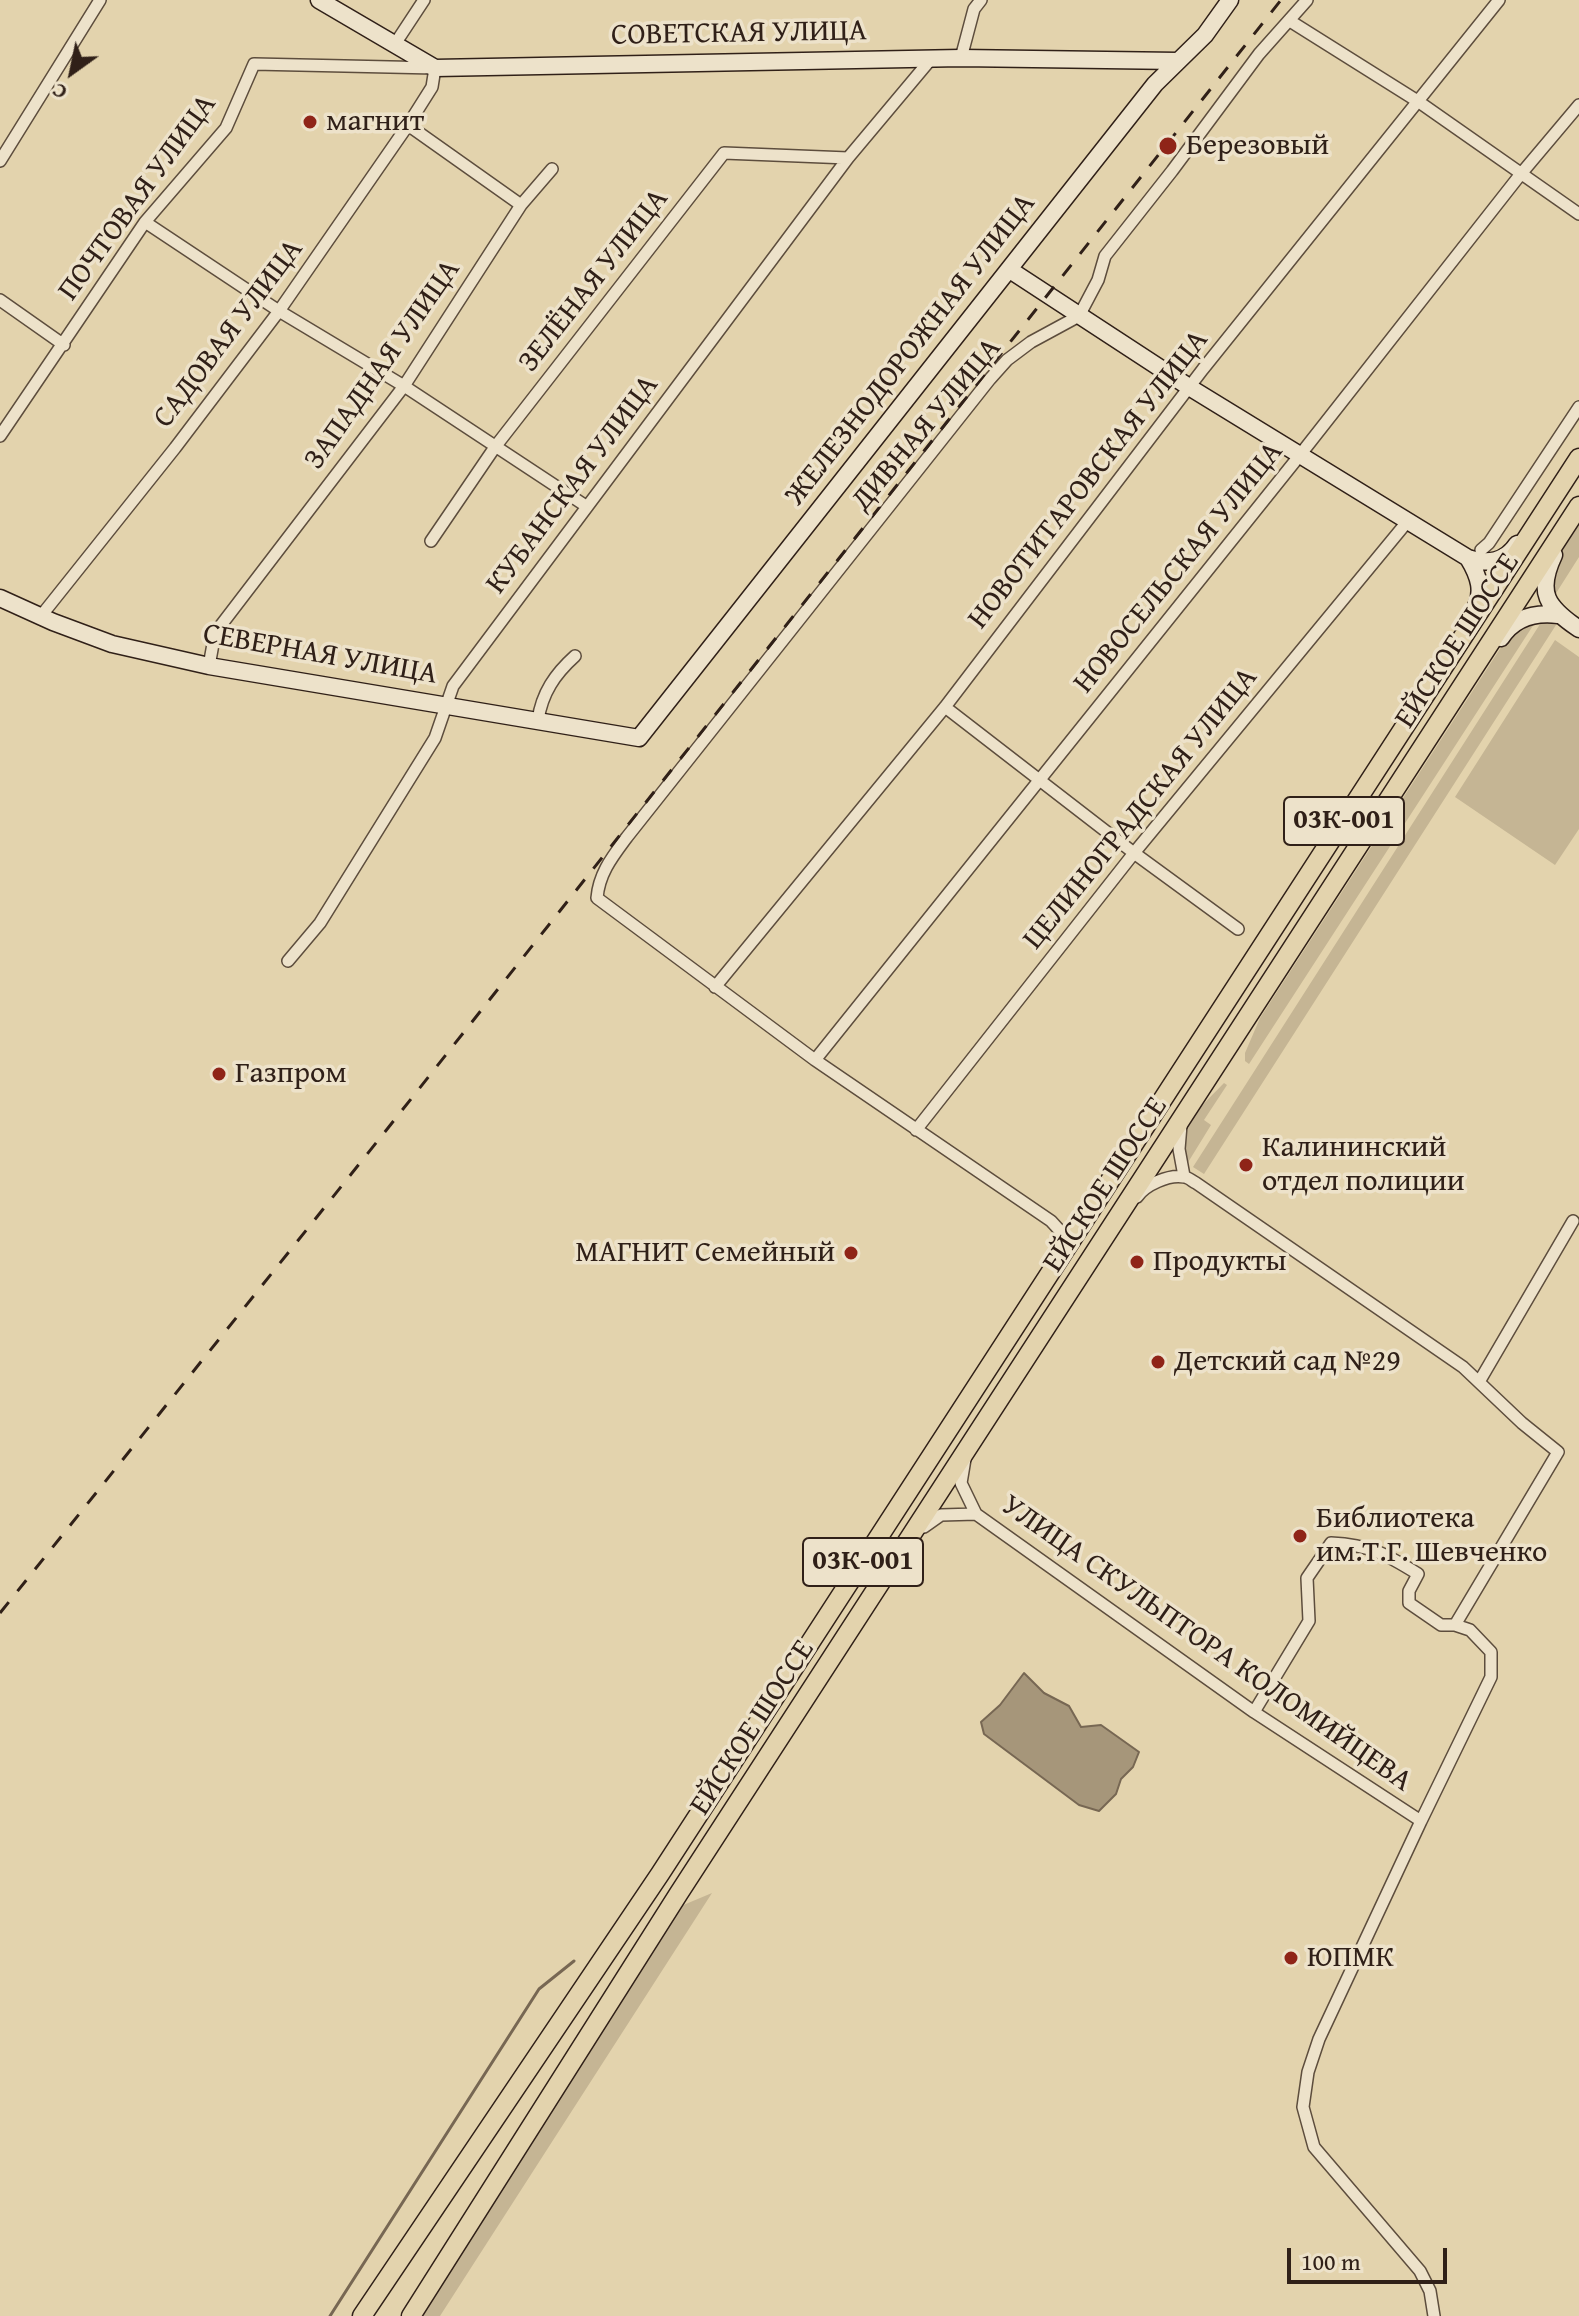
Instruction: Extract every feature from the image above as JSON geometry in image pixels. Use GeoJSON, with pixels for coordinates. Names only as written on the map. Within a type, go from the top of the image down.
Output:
{"type":"FeatureCollection","features":[{"type":"Feature","properties":{"kind":"main road","name":"03К-001"},"geometry":{"type":"LineString","coordinates":[[1541,517],[1579,458]]}},
{"type":"Feature","properties":{"kind":"main road","name":"ЕЙСКОЕ ШОССЕ"},"geometry":{"type":"LineString","coordinates":[[411,2316],[679,1893],[1579,506]]}},
{"type":"Feature","properties":{"kind":"main road","name":"ЕЙСКОЕ ШОССЕ"},"geometry":{"type":"LineString","coordinates":[[362,2316],[660,1874],[1541,517]]}},
{"type":"Feature","properties":{"kind":"street"},"geometry":{"type":"LineString","coordinates":[[0,161],[100,0]]}},
{"type":"Feature","properties":{"kind":"street"},"geometry":{"type":"LineString","coordinates":[[319,0],[435,68]]}},
{"type":"Feature","properties":{"kind":"street"},"geometry":{"type":"LineString","coordinates":[[395,44],[424,0]]}},
{"type":"Feature","properties":{"kind":"street"},"geometry":{"type":"LineString","coordinates":[[961,58],[974,9],[981,0]]}},
{"type":"Feature","properties":{"kind":"street","name":"ЖЕЛЕЗНОДОРОЖНАЯ УЛИЦА"},"geometry":{"type":"LineString","coordinates":[[639,738],[1155,84],[1205,35],[1230,0]]}},
{"type":"Feature","properties":{"kind":"street"},"geometry":{"type":"LineString","coordinates":[[1079,316],[1098,280],[1105,256],[1259,54],[1307,0]]}},
{"type":"Feature","properties":{"kind":"street","name":"НОВОТИТАРОВСКАЯ УЛИЦА"},"geometry":{"type":"LineString","coordinates":[[715,987],[945,707],[1189,387],[1499,0]]}},
{"type":"Feature","properties":{"kind":"street"},"geometry":{"type":"LineString","coordinates":[[1290,21],[1419,102],[1579,214]]}},
{"type":"Feature","properties":{"kind":"street","name":"СОВЕТСКАЯ УЛИЦА"},"geometry":{"type":"LineString","coordinates":[[435,68],[961,58],[1178,61]]}},
{"type":"Feature","properties":{"kind":"street","name":"КУБАНСКАЯ УЛИЦА"},"geometry":{"type":"LineString","coordinates":[[288,961],[320,923],[435,738],[453,686],[848,158],[931,59]]}},
{"type":"Feature","properties":{"kind":"street","name":"ПОЧТОВАЯ УЛИЦА"},"geometry":{"type":"LineString","coordinates":[[0,436],[145,222],[226,128],[254,64],[435,68]]}},
{"type":"Feature","properties":{"kind":"street","name":"САДОВАЯ УЛИЦА"},"geometry":{"type":"LineString","coordinates":[[41,616],[279,311],[408,125],[432,87],[435,68]]}},
{"type":"Feature","properties":{"kind":"street","name":"НОВОСЕЛЬСКАЯ УЛИЦА"},"geometry":{"type":"LineString","coordinates":[[815,1060],[1579,105]]}},
{"type":"Feature","properties":{"kind":"street"},"geometry":{"type":"LineString","coordinates":[[408,125],[521,205]]}},
{"type":"Feature","properties":{"kind":"street","name":"ЗЕЛЁНАЯ УЛИЦА"},"geometry":{"type":"LineString","coordinates":[[431,541],[495,447],[724,153],[848,158]]}},
{"type":"Feature","properties":{"kind":"street","name":"ЗАПАДНАЯ УЛИЦА"},"geometry":{"type":"LineString","coordinates":[[209,666],[215,633],[404,386],[521,205],[552,169]]}},
{"type":"Feature","properties":{"kind":"street"},"geometry":{"type":"LineString","coordinates":[[145,222],[586,506]]}},
{"type":"Feature","properties":{"kind":"street"},"geometry":{"type":"LineString","coordinates":[[1010,270],[1189,387],[1407,522],[1475,554],[1485,562],[1501,560],[1511,554],[1533,521],[1541,517]]}},
{"type":"Feature","properties":{"kind":"street"},"geometry":{"type":"LineString","coordinates":[[0,300],[64,345]]}},
{"type":"Feature","properties":{"kind":"street","name":"ДИВНАЯ УЛИЦА"},"geometry":{"type":"LineString","coordinates":[[715,987],[597,898],[607,866],[990,379],[1007,360],[1031,342],[1079,316]]}},
{"type":"Feature","properties":{"kind":"street"},"geometry":{"type":"LineString","coordinates":[[1475,554],[1489,543],[1579,407]]}},
{"type":"Feature","properties":{"kind":"street","name":"ЦЕЛИНОГРАДСКАЯ УЛИЦА"},"geometry":{"type":"LineString","coordinates":[[916,1130],[1134,853],[1407,522]]}},
{"type":"Feature","properties":{"kind":"street"},"geometry":{"type":"LineString","coordinates":[[1554,544],[1554,555],[1545,573],[1544,587],[1558,615],[1579,629]]}},
{"type":"Feature","properties":{"kind":"street"},"geometry":{"type":"LineString","coordinates":[[1473,623],[1471,616],[1480,597],[1475,554]]}},
{"type":"Feature","properties":{"kind":"street","name":"СЕВЕРНАЯ УЛИЦА"},"geometry":{"type":"LineString","coordinates":[[0,598],[112,644],[209,666],[639,738]]}},
{"type":"Feature","properties":{"kind":"street"},"geometry":{"type":"LineString","coordinates":[[1472,672],[1480,670],[1509,625],[1532,615],[1558,615]]}},
{"type":"Feature","properties":{"kind":"street"},"geometry":{"type":"LineString","coordinates":[[538,720],[541,702],[558,672],[575,656]]}},
{"type":"Feature","properties":{"kind":"street"},"geometry":{"type":"LineString","coordinates":[[945,707],[1238,929]]}},
{"type":"Feature","properties":{"kind":"street"},"geometry":{"type":"LineString","coordinates":[[715,987],[815,1060],[1051,1221],[1062,1233],[1066,1250]]}},
{"type":"Feature","properties":{"kind":"street"},"geometry":{"type":"LineString","coordinates":[[1181,1120],[1179,1149],[1184,1176]]}},
{"type":"Feature","properties":{"kind":"street"},"geometry":{"type":"LineString","coordinates":[[1108,1233],[1118,1226],[1141,1192],[1159,1181],[1184,1176],[1463,1367],[1558,1452],[1455,1625]]}},
{"type":"Feature","properties":{"kind":"street"},"geometry":{"type":"LineString","coordinates":[[1051,1221],[1070,1223],[1088,1217]]}},
{"type":"Feature","properties":{"kind":"street"},"geometry":{"type":"LineString","coordinates":[[1479,1382],[1573,1221]]}},
{"type":"Feature","properties":{"kind":"street"},"geometry":{"type":"LineString","coordinates":[[897,1558],[904,1558],[932,1519],[955,1513],[976,1514],[961,1483],[968,1448]]}},
{"type":"Feature","properties":{"kind":"street","name":"УЛИЦА СКУЛЬПТОРА КОЛОМИЙЦЕВА"},"geometry":{"type":"LineString","coordinates":[[976,1514],[1254,1712],[1421,1821],[1319,2039],[1308,2072],[1303,2107],[1314,2147],[1420,2271],[1430,2291],[1434,2316]]}},
{"type":"Feature","properties":{"kind":"street"},"geometry":{"type":"LineString","coordinates":[[1254,1712],[1309,1621],[1307,1578],[1331,1543],[1383,1552],[1418,1574],[1409,1591],[1409,1603],[1441,1625],[1470,1630],[1491,1652],[1491,1677],[1421,1821]]}},
{"type":"Feature","properties":{"kind":"shaded area"},"geometry":{"type":"Polygon","coordinates":[[[1579,525],[1579,557],[1553,598],[1558,559],[1579,525]]]}},
{"type":"Feature","properties":{"kind":"shaded area"},"geometry":{"type":"Polygon","coordinates":[[[1536,621],[1249,1064],[1245,1061],[1245,1053],[1260,1018],[1509,635],[1536,621]]]}},
{"type":"Feature","properties":{"kind":"shaded area"},"geometry":{"type":"Polygon","coordinates":[[[1542,621],[1556,625],[1204,1174],[1193,1167],[1542,621]]]}},
{"type":"Feature","properties":{"kind":"shaded area"},"geometry":{"type":"Polygon","coordinates":[[[1555,640],[1579,657],[1579,829],[1555,865],[1455,797],[1555,640]]]}},
{"type":"Feature","properties":{"kind":"shaded area"},"geometry":{"type":"Polygon","coordinates":[[[1224,1083],[1227,1085],[1204,1120],[1211,1125],[1187,1164],[1183,1144],[1186,1129],[1200,1108],[1224,1083]]]}},
{"type":"Feature","properties":{"kind":"shaded area"},"geometry":{"type":"Polygon","coordinates":[[[1024,1673],[1044,1693],[1069,1706],[1081,1727],[1101,1725],[1139,1752],[1133,1767],[1121,1779],[1116,1794],[1099,1811],[1079,1805],[984,1734],[981,1722],[1000,1705],[1024,1673]]]}},
{"type":"Feature","properties":{"kind":"shaded area"},"geometry":{"type":"Polygon","coordinates":[[[712,1893],[440,2316],[422,2316],[681,1906],[712,1893]]]}},
{"type":"Feature","properties":{"kind":"waterway"},"geometry":{"type":"LineString","coordinates":[[330,2316],[539,1989],[574,1961]]}},
{"type":"Feature","properties":{"kind":"railway"},"geometry":{"type":"LineString","coordinates":[[0,1613],[1281,0]]}},
{"type":"Feature","properties":{"kind":"place","name":"магнит"},"geometry":{"type":"Point","coordinates":[310,122]}},
{"type":"Feature","properties":{"kind":"place","name":"Березовый"},"geometry":{"type":"Point","coordinates":[1168,146]}},
{"type":"Feature","properties":{"kind":"place","name":"Газпром"},"geometry":{"type":"Point","coordinates":[219,1074]}},
{"type":"Feature","properties":{"kind":"place","name":"Калининский отдел полиции"},"geometry":{"type":"Point","coordinates":[1246,1165]}},
{"type":"Feature","properties":{"kind":"place","name":"МАГНИТ Семейный"},"geometry":{"type":"Point","coordinates":[851,1253]}},
{"type":"Feature","properties":{"kind":"place","name":"Продукты"},"geometry":{"type":"Point","coordinates":[1137,1262]}},
{"type":"Feature","properties":{"kind":"place","name":"Детский сад №29"},"geometry":{"type":"Point","coordinates":[1158,1362]}},
{"type":"Feature","properties":{"kind":"place","name":"Библиотека им.Т.Г. Шевченко"},"geometry":{"type":"Point","coordinates":[1300,1536]}},
{"type":"Feature","properties":{"kind":"place","name":"ЮПМК"},"geometry":{"type":"Point","coordinates":[1291,1958]}}]}
